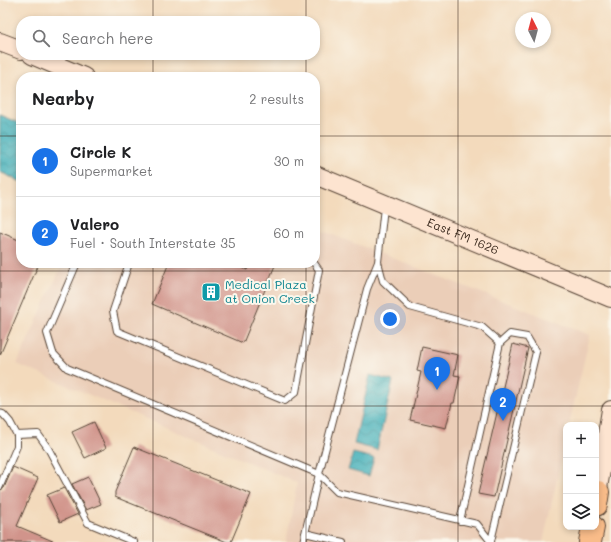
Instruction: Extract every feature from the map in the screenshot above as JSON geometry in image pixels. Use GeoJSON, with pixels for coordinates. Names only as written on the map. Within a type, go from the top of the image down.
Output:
{"type":"FeatureCollection","features":[{"type":"Feature","properties":{"kind":"highway"},"geometry":{"type":"LineString","coordinates":[[590,542],[591,530]]}},
{"type":"Feature","properties":{"kind":"main road"},"geometry":{"type":"LineString","coordinates":[[0,42],[16,48]]}},
{"type":"Feature","properties":{"kind":"main road"},"geometry":{"type":"LineString","coordinates":[[44,60],[72,72]]}},
{"type":"Feature","properties":{"kind":"main road","name":"East FM 1626"},"geometry":{"type":"LineString","coordinates":[[320,177],[611,298]]}},
{"type":"Feature","properties":{"kind":"main road"},"geometry":{"type":"LineString","coordinates":[[598,494],[611,410]]}},
{"type":"Feature","properties":{"kind":"main road"},"geometry":{"type":"LineString","coordinates":[[586,542],[590,530]]}},
{"type":"Feature","properties":{"kind":"lane"},"geometry":{"type":"LineString","coordinates":[[303,542],[367,289],[378,262],[385,205]]}},
{"type":"Feature","properties":{"kind":"lane"},"geometry":{"type":"LineString","coordinates":[[378,262],[383,281],[410,306],[482,327],[500,343]]}},
{"type":"Feature","properties":{"kind":"lane"},"geometry":{"type":"LineString","coordinates":[[75,268],[47,333],[53,353],[67,368],[319,474],[337,492],[477,524],[491,542]]}},
{"type":"Feature","properties":{"kind":"lane"},"geometry":{"type":"LineString","coordinates":[[127,268],[112,311],[117,332],[285,402],[296,392],[319,270],[318,268]]}},
{"type":"Feature","properties":{"kind":"lane"},"geometry":{"type":"LineString","coordinates":[[460,521],[500,343],[510,334],[528,337],[536,352],[491,542]]}},
{"type":"Feature","properties":{"kind":"lane"},"geometry":{"type":"LineString","coordinates":[[0,413],[3,414],[10,422],[17,435],[17,446],[0,486]]}},
{"type":"Feature","properties":{"kind":"lane"},"geometry":{"type":"LineString","coordinates":[[17,435],[38,434],[48,448],[88,523],[134,542]]}},
{"type":"Feature","properties":{"kind":"lane"},"geometry":{"type":"LineString","coordinates":[[305,533],[343,542]]}},
{"type":"Feature","properties":{"kind":"shaded area"},"geometry":{"type":"Polygon","coordinates":[[[320,230],[590,335],[570,422],[563,422],[563,452],[543,542],[286,542],[297,483],[17,364],[61,268],[320,268],[320,230]]]}},
{"type":"Feature","properties":{"kind":"water"},"geometry":{"type":"Polygon","coordinates":[[[0,115],[16,122],[16,180],[0,172],[0,115]]]}},
{"type":"Feature","properties":{"kind":"water"},"geometry":{"type":"Polygon","coordinates":[[[370,375],[393,381],[377,450],[354,444],[370,375]]]}},
{"type":"Feature","properties":{"kind":"water"},"geometry":{"type":"Polygon","coordinates":[[[353,453],[374,458],[369,476],[348,470],[353,453]]]}},
{"type":"Feature","properties":{"kind":"building"},"geometry":{"type":"Polygon","coordinates":[[[0,232],[16,239],[16,268],[37,268],[0,355],[0,232]]]}},
{"type":"Feature","properties":{"kind":"building","name":"Medical Plaza at Onion Creek"},"geometry":{"type":"Polygon","coordinates":[[[167,268],[242,268],[247,270],[248,268],[274,268],[243,343],[152,304],[167,268]]]}},
{"type":"Feature","properties":{"kind":"building"},"geometry":{"type":"Polygon","coordinates":[[[513,344],[528,348],[494,497],[478,494],[513,344]]]}},
{"type":"Feature","properties":{"kind":"building"},"geometry":{"type":"Polygon","coordinates":[[[422,347],[458,355],[454,375],[460,376],[454,403],[452,403],[446,428],[410,420],[421,372],[417,371],[422,347]]]}},
{"type":"Feature","properties":{"kind":"building"},"geometry":{"type":"Polygon","coordinates":[[[94,422],[106,448],[85,458],[72,432],[94,422]]]}},
{"type":"Feature","properties":{"kind":"building"},"geometry":{"type":"Polygon","coordinates":[[[134,447],[251,494],[231,542],[227,542],[115,497],[115,492],[134,447]]]}},
{"type":"Feature","properties":{"kind":"building"},"geometry":{"type":"Polygon","coordinates":[[[13,467],[38,478],[17,526],[55,542],[0,542],[0,490],[4,488],[13,467]]]}},
{"type":"Feature","properties":{"kind":"building"},"geometry":{"type":"Polygon","coordinates":[[[88,477],[101,504],[86,510],[72,484],[88,477]]]}},
{"type":"Feature","properties":{"kind":"building"},"geometry":{"type":"Polygon","coordinates":[[[64,488],[78,514],[60,522],[47,495],[64,488]]]}},
{"type":"Feature","properties":{"kind":"place","name":"Medical Plaza at Onion Creek"},"geometry":{"type":"Point","coordinates":[211,292]}},
{"type":"Feature","properties":{"kind":"place","name":"Circle K"},"geometry":{"type":"Point","coordinates":[437,390]}},
{"type":"Feature","properties":{"kind":"place","name":"Valero"},"geometry":{"type":"Point","coordinates":[503,421]}}]}
